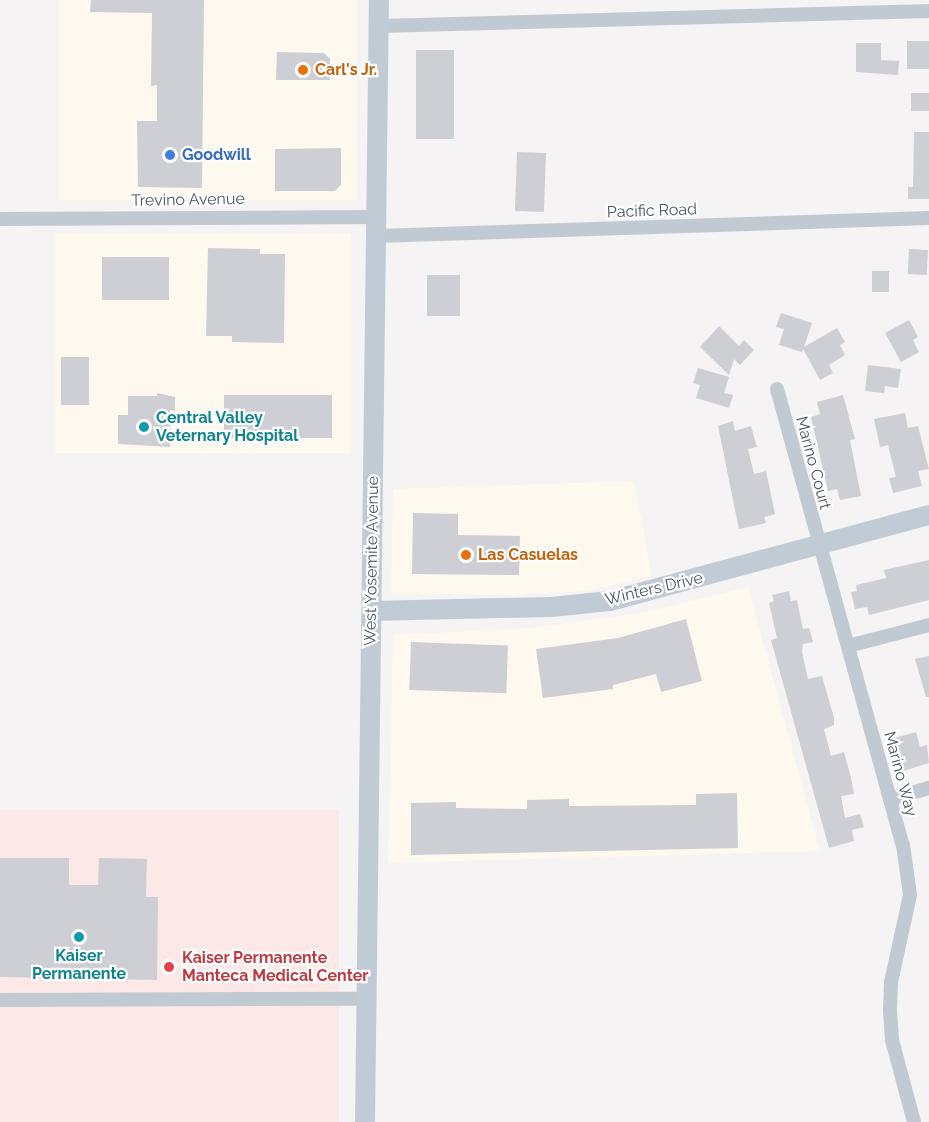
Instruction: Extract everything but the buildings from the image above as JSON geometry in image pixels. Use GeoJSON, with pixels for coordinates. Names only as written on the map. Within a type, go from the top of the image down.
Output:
{"type":"FeatureCollection","features":[{"type":"Feature","properties":{"kind":"main road","name":"West Yosemite Avenue"},"geometry":{"type":"LineString","coordinates":[[365,1122],[379,0]]}},
{"type":"Feature","properties":{"kind":"main road","name":"Winters Drive"},"geometry":{"type":"LineString","coordinates":[[372,611],[551,607],[610,601],[929,515]]}},
{"type":"Feature","properties":{"kind":"street"},"geometry":{"type":"LineString","coordinates":[[380,26],[929,11]]}},
{"type":"Feature","properties":{"kind":"street","name":"Trevino Avenue"},"geometry":{"type":"LineString","coordinates":[[0,219],[376,217]]}},
{"type":"Feature","properties":{"kind":"street","name":"Pacific Road"},"geometry":{"type":"LineString","coordinates":[[376,237],[929,218]]}},
{"type":"Feature","properties":{"kind":"street","name":"Marino Court"},"geometry":{"type":"LineString","coordinates":[[777,389],[817,544]]}},
{"type":"Feature","properties":{"kind":"street","name":"Marino Way"},"geometry":{"type":"LineString","coordinates":[[817,544],[903,845],[910,895],[891,982],[890,1011],[892,1040],[914,1122]]}},
{"type":"Feature","properties":{"kind":"street"},"geometry":{"type":"LineString","coordinates":[[848,646],[929,625]]}},
{"type":"Feature","properties":{"kind":"street"},"geometry":{"type":"LineString","coordinates":[[890,799],[929,788]]}},
{"type":"Feature","properties":{"kind":"street"},"geometry":{"type":"LineString","coordinates":[[0,1000],[368,999]]}},
{"type":"Feature","properties":{"kind":"shaded area"},"geometry":{"type":"Polygon","coordinates":[[[59,0],[357,0],[357,200],[59,200],[59,0]]]}},
{"type":"Feature","properties":{"kind":"shaded area"},"geometry":{"type":"Polygon","coordinates":[[[55,233],[351,233],[351,453],[55,453],[55,233]]]}},
{"type":"Feature","properties":{"kind":"shaded area"},"geometry":{"type":"Polygon","coordinates":[[[634,481],[652,576],[587,591],[506,595],[391,594],[393,489],[634,481]]]}},
{"type":"Feature","properties":{"kind":"shaded area"},"geometry":{"type":"Polygon","coordinates":[[[748,587],[820,851],[388,863],[393,635],[531,628],[642,613],[748,587]]]}},
{"type":"Feature","properties":{"kind":"shaded area","name":"Kaiser Permanente Manteca Medical Center"},"geometry":{"type":"Polygon","coordinates":[[[0,810],[339,810],[339,1122],[0,1122],[0,810]]]}},
{"type":"Feature","properties":{"kind":"place","name":"Carl's Jr."},"geometry":{"type":"Point","coordinates":[303,70]}},
{"type":"Feature","properties":{"kind":"place","name":"Goodwill"},"geometry":{"type":"Point","coordinates":[170,155]}},
{"type":"Feature","properties":{"kind":"place","name":"Central Valley Veternary Hospital"},"geometry":{"type":"Point","coordinates":[144,427]}},
{"type":"Feature","properties":{"kind":"place","name":"Las Casuelas"},"geometry":{"type":"Point","coordinates":[466,555]}},
{"type":"Feature","properties":{"kind":"place","name":"Kaiser Permanente"},"geometry":{"type":"Point","coordinates":[79,937]}},
{"type":"Feature","properties":{"kind":"place","name":"Kaiser Permanente Manteca Medical Center"},"geometry":{"type":"Point","coordinates":[169,967]}}]}
